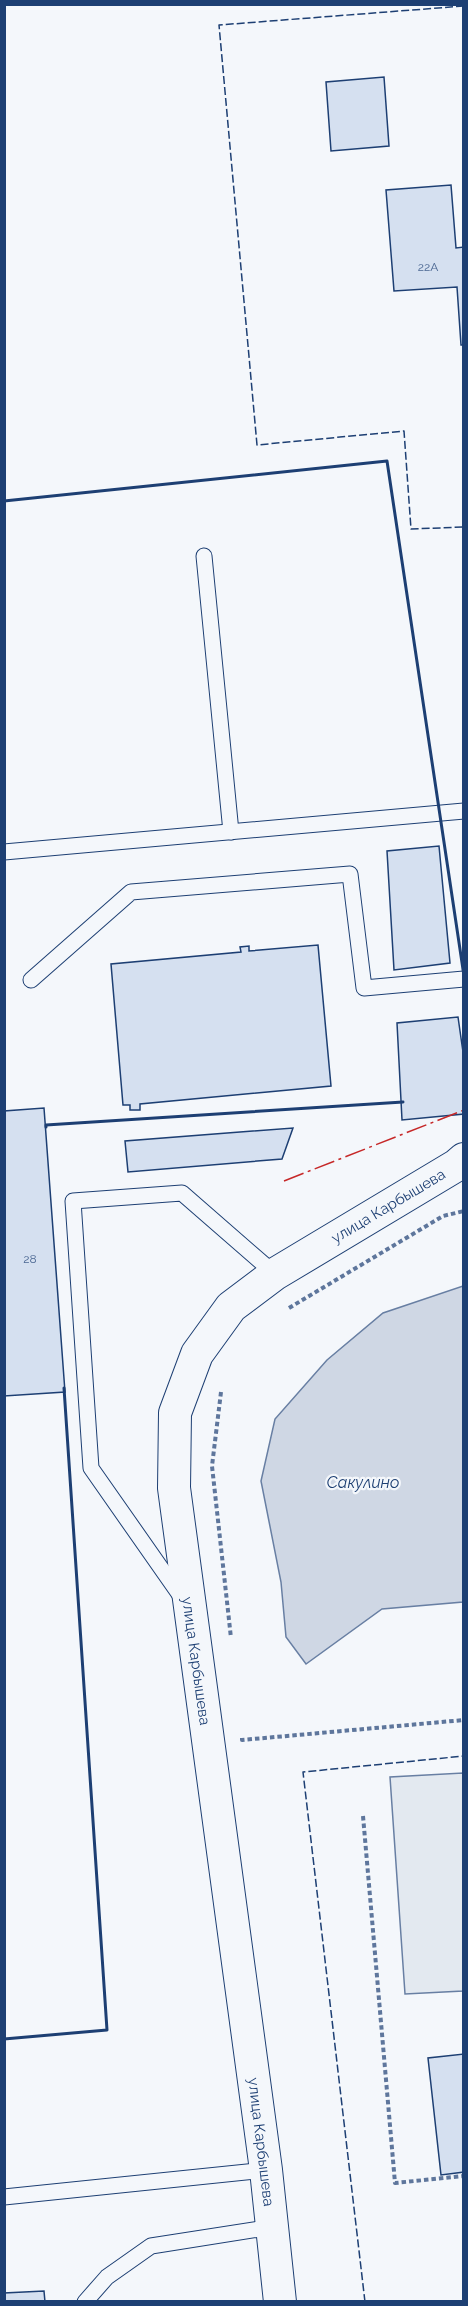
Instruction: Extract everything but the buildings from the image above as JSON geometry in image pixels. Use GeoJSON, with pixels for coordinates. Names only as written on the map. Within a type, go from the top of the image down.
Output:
{"type":"FeatureCollection","features":[{"type":"Feature","properties":{"kind":"street","name":"улица Карбышева"},"geometry":{"type":"LineString","coordinates":[[280,2301],[266,2170],[174,1488],[175,1413],[197,1354],[231,1307],[275,1274],[461,1162]]}},
{"type":"Feature","properties":{"kind":"lane"},"geometry":{"type":"LineString","coordinates":[[204,556],[231,832]]}},
{"type":"Feature","properties":{"kind":"lane"},"geometry":{"type":"LineString","coordinates":[[4,852],[464,811]]}},
{"type":"Feature","properties":{"kind":"lane"},"geometry":{"type":"LineString","coordinates":[[31,980],[131,892],[350,874],[364,988],[464,979]]}},
{"type":"Feature","properties":{"kind":"lane"},"geometry":{"type":"LineString","coordinates":[[189,1607],[91,1468],[73,1201],[182,1193],[275,1274]]}},
{"type":"Feature","properties":{"kind":"lane"},"geometry":{"type":"LineString","coordinates":[[4,2197],[266,2170]]}},
{"type":"Feature","properties":{"kind":"lane"},"geometry":{"type":"LineString","coordinates":[[85,2301],[107,2277],[151,2246],[272,2227]]}},
{"type":"Feature","properties":{"kind":"path"},"geometry":{"type":"LineString","coordinates":[[285,1311],[443,1216],[464,1211]]}},
{"type":"Feature","properties":{"kind":"path"},"geometry":{"type":"LineString","coordinates":[[221,1388],[212,1466],[232,1644]]}},
{"type":"Feature","properties":{"kind":"path"},"geometry":{"type":"LineString","coordinates":[[241,1728],[242,1740],[464,1720]]}},
{"type":"Feature","properties":{"kind":"path"},"geometry":{"type":"LineString","coordinates":[[363,1816],[395,2183],[464,2176]]}},
{"type":"Feature","properties":{"kind":"shaded area"},"geometry":{"type":"Polygon","coordinates":[[[463,1773],[463,1991],[405,1994],[390,1777],[463,1773]]]}},
{"type":"Feature","properties":{"kind":"water","name":"Сакулино"},"geometry":{"type":"Polygon","coordinates":[[[463,1286],[463,1602],[382,1609],[306,1664],[286,1637],[281,1582],[261,1481],[275,1419],[327,1360],[383,1313],[463,1286]]]}},
{"type":"Feature","properties":{"kind":"fence"},"geometry":{"type":"LineString","coordinates":[[464,6],[219,25],[257,445],[404,431],[411,529],[464,527]]}},
{"type":"Feature","properties":{"kind":"fence"},"geometry":{"type":"LineString","coordinates":[[365,2302],[303,1772],[464,1756]]}},
{"type":"Feature","properties":{"kind":"wall"},"geometry":{"type":"LineString","coordinates":[[4,501],[387,461],[464,976]]}},
{"type":"Feature","properties":{"kind":"wall"},"geometry":{"type":"LineString","coordinates":[[46,1127],[46,1125],[403,1102]]}},
{"type":"Feature","properties":{"kind":"wall"},"geometry":{"type":"LineString","coordinates":[[4,2039],[107,2030],[64,1388]]}},
{"type":"Feature","properties":{"kind":"power"},"geometry":{"type":"LineString","coordinates":[[284,1181],[464,1110]]}}]}
